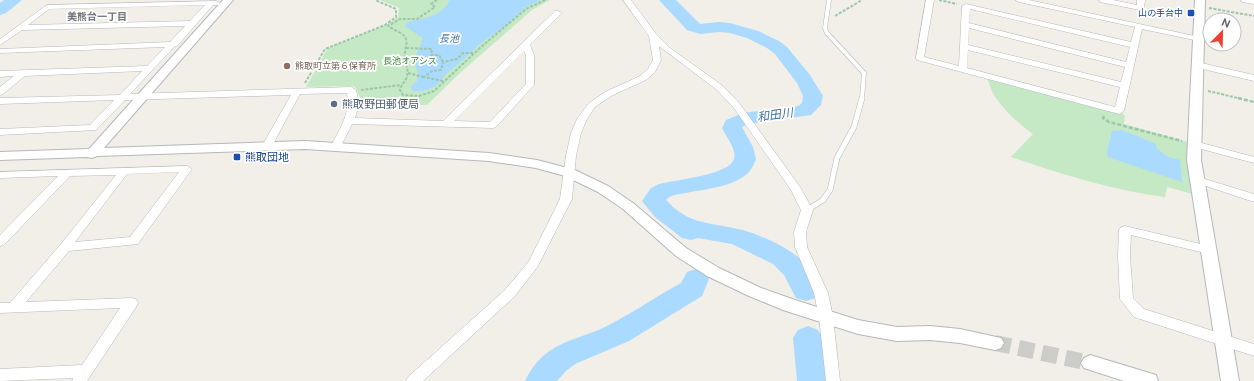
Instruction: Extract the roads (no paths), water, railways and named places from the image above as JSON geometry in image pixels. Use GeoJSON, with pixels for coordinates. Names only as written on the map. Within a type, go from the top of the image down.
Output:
{"type":"FeatureCollection","features":[{"type":"Feature","properties":{"kind":"street"},"geometry":{"type":"LineString","coordinates":[[627,0],[653,36],[667,50],[720,88],[737,106],[796,189],[807,210],[800,232],[800,247],[812,269],[821,293],[826,317],[832,381]]}},
{"type":"Feature","properties":{"kind":"street"},"geometry":{"type":"LineString","coordinates":[[930,0],[920,58],[1119,111],[1139,26]]}},
{"type":"Feature","properties":{"kind":"street"},"geometry":{"type":"LineString","coordinates":[[1019,0],[1199,39]]}},
{"type":"Feature","properties":{"kind":"street"},"geometry":{"type":"LineString","coordinates":[[1103,0],[1140,8],[1142,0]]}},
{"type":"Feature","properties":{"kind":"street"},"geometry":{"type":"LineString","coordinates":[[1245,0],[1254,2]]}},
{"type":"Feature","properties":{"kind":"street"},"geometry":{"type":"LineString","coordinates":[[0,43],[47,7],[227,2]]}},
{"type":"Feature","properties":{"kind":"street"},"geometry":{"type":"LineString","coordinates":[[92,154],[227,2]]}},
{"type":"Feature","properties":{"kind":"street"},"geometry":{"type":"LineString","coordinates":[[0,132],[93,128],[174,44],[211,3]]}},
{"type":"Feature","properties":{"kind":"street"},"geometry":{"type":"LineString","coordinates":[[1200,3],[1194,160],[1225,340],[1230,381]]}},
{"type":"Feature","properties":{"kind":"street"},"geometry":{"type":"LineString","coordinates":[[963,70],[966,6],[1134,45]]}},
{"type":"Feature","properties":{"kind":"street"},"geometry":{"type":"LineString","coordinates":[[445,124],[558,13]]}},
{"type":"Feature","properties":{"kind":"street"},"geometry":{"type":"LineString","coordinates":[[18,28],[193,23]]}},
{"type":"Feature","properties":{"kind":"street"},"geometry":{"type":"LineString","coordinates":[[966,25],[1129,65]]}},
{"type":"Feature","properties":{"kind":"street"},"geometry":{"type":"LineString","coordinates":[[413,381],[510,293],[534,263],[566,199],[571,156],[576,134],[582,120],[592,105],[608,94],[643,78],[652,70],[656,60],[653,36]]}},
{"type":"Feature","properties":{"kind":"street"},"geometry":{"type":"LineString","coordinates":[[0,51],[174,44]]}},
{"type":"Feature","properties":{"kind":"street"},"geometry":{"type":"LineString","coordinates":[[349,122],[493,125],[530,85],[530,55],[526,45]]}},
{"type":"Feature","properties":{"kind":"street"},"geometry":{"type":"LineString","coordinates":[[965,47],[1125,86]]}},
{"type":"Feature","properties":{"kind":"street"},"geometry":{"type":"LineString","coordinates":[[1197,64],[1254,78]]}},
{"type":"Feature","properties":{"kind":"street"},"geometry":{"type":"LineString","coordinates":[[0,74],[150,68]]}},
{"type":"Feature","properties":{"kind":"street"},"geometry":{"type":"LineString","coordinates":[[0,92],[23,74]]}},
{"type":"Feature","properties":{"kind":"street"},"geometry":{"type":"LineString","coordinates":[[0,101],[351,90],[354,104],[349,122],[336,146]]}},
{"type":"Feature","properties":{"kind":"street"},"geometry":{"type":"LineString","coordinates":[[267,146],[297,92]]}},
{"type":"Feature","properties":{"kind":"street"},"geometry":{"type":"LineString","coordinates":[[1194,144],[1254,160]]}},
{"type":"Feature","properties":{"kind":"street"},"geometry":{"type":"LineString","coordinates":[[0,156],[92,154],[267,146],[336,146],[489,157],[537,164],[570,173],[603,189],[628,206],[681,252],[713,272],[755,292],[858,327],[897,334],[930,333],[952,335],[995,343]]}},
{"type":"Feature","properties":{"kind":"street"},"geometry":{"type":"LineString","coordinates":[[0,183],[5,174],[187,169],[134,241],[65,247]]}},
{"type":"Feature","properties":{"kind":"street"},"geometry":{"type":"LineString","coordinates":[[6,308],[65,247],[125,170]]}},
{"type":"Feature","properties":{"kind":"street"},"geometry":{"type":"LineString","coordinates":[[0,242],[68,172]]}},
{"type":"Feature","properties":{"kind":"street"},"geometry":{"type":"LineString","coordinates":[[1198,180],[1254,198]]}},
{"type":"Feature","properties":{"kind":"street"},"geometry":{"type":"LineString","coordinates":[[1209,250],[1125,230],[1124,256],[1127,298],[1140,313],[1254,350]]}},
{"type":"Feature","properties":{"kind":"street"},"geometry":{"type":"LineString","coordinates":[[0,375],[83,376],[131,303],[6,308]]}},
{"type":"Feature","properties":{"kind":"street"},"geometry":{"type":"LineString","coordinates":[[1090,363],[1149,381]]}},
{"type":"Feature","properties":{"kind":"lane"},"geometry":{"type":"LineString","coordinates":[[807,210],[824,199],[832,188],[835,164],[841,147],[852,133],[858,118],[864,73],[827,33],[825,28],[827,20],[826,11],[829,0]]}},
{"type":"Feature","properties":{"kind":"water","name":"長池"},"geometry":{"type":"Polygon","coordinates":[[[450,0],[540,0],[526,7],[503,28],[482,42],[446,74],[436,86],[424,91],[412,91],[411,86],[417,81],[418,73],[414,61],[423,38],[405,26],[408,22],[432,16],[442,10],[450,0]]]}},
{"type":"Feature","properties":{"kind":"water"},"geometry":{"type":"Polygon","coordinates":[[[1122,130],[1156,144],[1157,149],[1168,157],[1180,160],[1182,182],[1108,157],[1107,152],[1112,131],[1122,130]]]}},
{"type":"Feature","properties":{"kind":"waterway"},"geometry":{"type":"LineString","coordinates":[[0,10],[14,0]]}},
{"type":"Feature","properties":{"kind":"waterway","name":"和田川"},"geometry":{"type":"LineString","coordinates":[[667,0],[693,27],[700,29],[719,27],[730,28],[767,41],[784,54],[790,64],[809,87],[813,96],[811,105],[804,111],[743,119],[733,124],[732,128],[745,155],[745,159],[741,167],[733,174],[707,182],[667,189],[658,194],[654,201],[658,207],[691,232]]}},
{"type":"Feature","properties":{"kind":"waterway"},"geometry":{"type":"LineString","coordinates":[[687,228],[738,237],[782,258],[794,269],[806,291]]}},
{"type":"Feature","properties":{"kind":"waterway","name":"和田川"},"geometry":{"type":"LineString","coordinates":[[540,381],[547,370],[555,362],[575,351],[608,338],[628,328],[692,289],[696,279]]}},
{"type":"Feature","properties":{"kind":"waterway"},"geometry":{"type":"LineString","coordinates":[[808,338],[812,381]]}},
{"type":"Feature","properties":{"kind":"tunnel"},"geometry":{"type":"LineString","coordinates":[[995,343],[1090,363]]}},
{"type":"Feature","properties":{"kind":"place","name":"山の手台中"},"geometry":{"type":"Point","coordinates":[1191,13]}},
{"type":"Feature","properties":{"kind":"place","name":"熊取町立第６保育所"},"geometry":{"type":"Point","coordinates":[287,66]}},
{"type":"Feature","properties":{"kind":"place","name":"熊取野田郵便局"},"geometry":{"type":"Point","coordinates":[334,104]}},
{"type":"Feature","properties":{"kind":"place","name":"熊取団地"},"geometry":{"type":"Point","coordinates":[237,157]}},
{"type":"Feature","properties":{"kind":"district","name":"美熊台一丁目"},"geometry":{"type":"Point","coordinates":[97,16]}},
{"type":"Feature","properties":{"kind":"park label","name":"長池オアシス"},"geometry":{"type":"Point","coordinates":[410,61]}}]}
